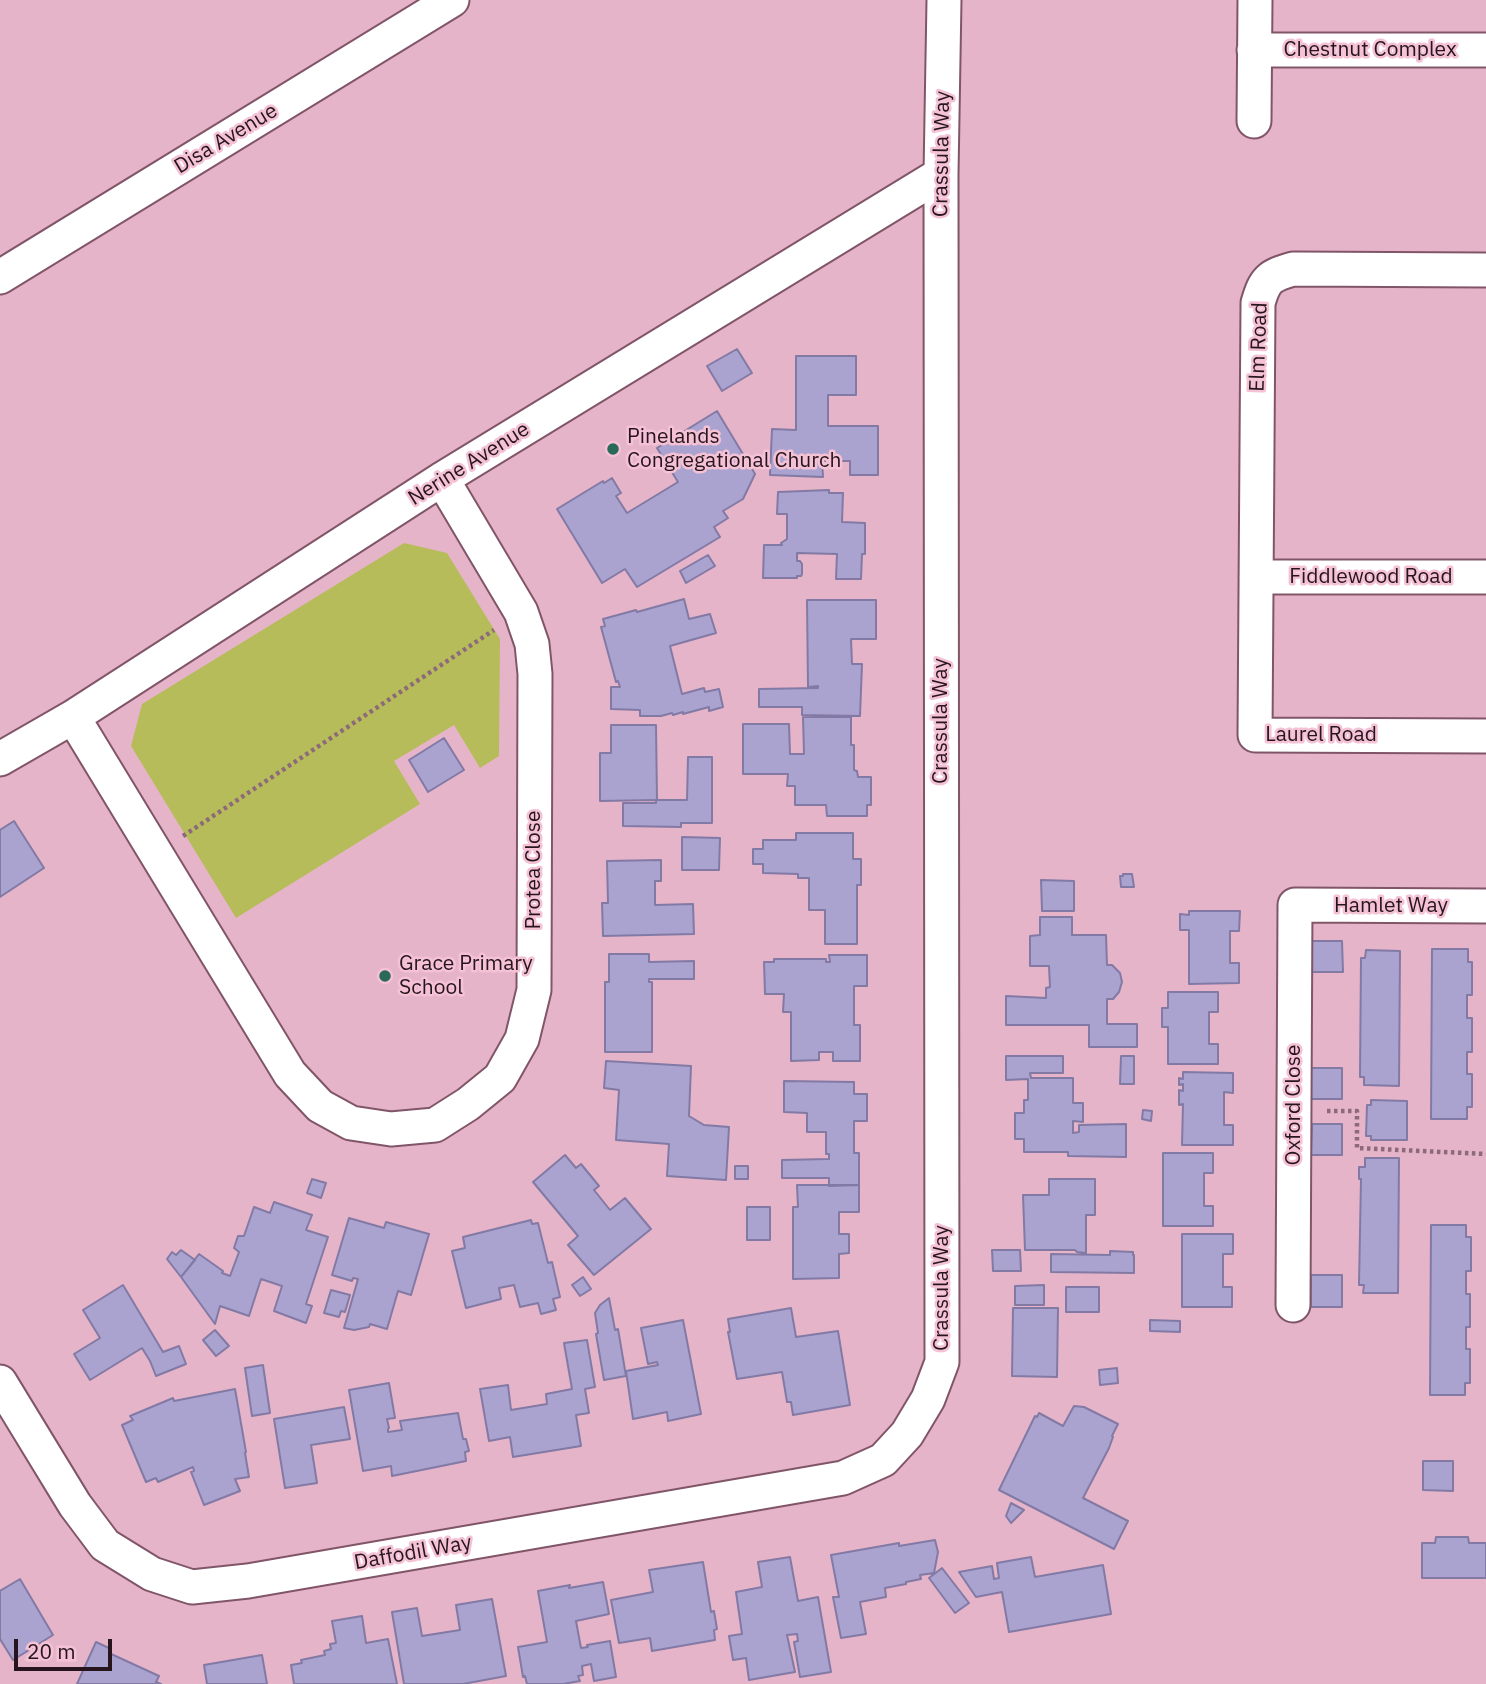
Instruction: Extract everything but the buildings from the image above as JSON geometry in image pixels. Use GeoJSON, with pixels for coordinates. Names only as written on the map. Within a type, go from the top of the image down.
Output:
{"type":"FeatureCollection","features":[{"type":"Feature","properties":{"kind":"street","name":"Disa Avenue"},"geometry":{"type":"LineString","coordinates":[[0,276],[452,0]]}},
{"type":"Feature","properties":{"kind":"street","name":"Crassula Way"},"geometry":{"type":"LineString","coordinates":[[907,1434],[928,1399],[942,1362],[941,174],[944,0]]}},
{"type":"Feature","properties":{"kind":"street","name":"Chestnut Complex"},"geometry":{"type":"LineString","coordinates":[[1254,121],[1255,0]]}},
{"type":"Feature","properties":{"kind":"street","name":"Chestnut Complex"},"geometry":{"type":"LineString","coordinates":[[1254,50],[1486,50]]}},
{"type":"Feature","properties":{"kind":"street","name":"Nerine Avenue"},"geometry":{"type":"LineString","coordinates":[[0,759],[73,717],[442,479],[941,174]]}},
{"type":"Feature","properties":{"kind":"street","name":"Elm Road"},"geometry":{"type":"LineString","coordinates":[[1256,565],[1258,303],[1263,286],[1275,274],[1293,269],[1486,270]]}},
{"type":"Feature","properties":{"kind":"street","name":"Protea Close"},"geometry":{"type":"LineString","coordinates":[[73,717],[290,1074],[320,1106],[351,1123],[391,1129],[435,1125],[468,1104],[500,1078],[522,1039],[534,990],[535,674],[532,644],[521,612],[442,479]]}},
{"type":"Feature","properties":{"kind":"street","name":"Fiddlewood Road"},"geometry":{"type":"LineString","coordinates":[[1256,565],[1486,578]]}},
{"type":"Feature","properties":{"kind":"street","name":"Laurel Road"},"geometry":{"type":"LineString","coordinates":[[1256,565],[1255,735],[1486,736]]}},
{"type":"Feature","properties":{"kind":"street","name":"Hamlet Way"},"geometry":{"type":"LineString","coordinates":[[1295,905],[1486,906]]}},
{"type":"Feature","properties":{"kind":"street","name":"Oxford Close"},"geometry":{"type":"LineString","coordinates":[[1293,1305],[1295,905]]}},
{"type":"Feature","properties":{"kind":"street","name":"Daffodil Way"},"geometry":{"type":"LineString","coordinates":[[0,1382],[75,1505],[105,1545],[152,1574],[192,1587],[248,1581],[843,1478],[883,1460],[907,1434]]}},
{"type":"Feature","properties":{"kind":"path"},"geometry":{"type":"LineString","coordinates":[[156,854],[521,612]]}},
{"type":"Feature","properties":{"kind":"path"},"geometry":{"type":"LineString","coordinates":[[1294,1111],[1357,1111],[1357,1148],[1486,1154]]}},
{"type":"Feature","properties":{"kind":"green space"},"geometry":{"type":"Polygon","coordinates":[[[404,543],[447,553],[500,639],[499,756],[480,768],[454,725],[394,761],[420,804],[236,918],[131,746],[142,704],[404,543]]]}},
{"type":"Feature","properties":{"kind":"place","name":"Pinelands Congregational Church"},"geometry":{"type":"Point","coordinates":[613,449]}},
{"type":"Feature","properties":{"kind":"place","name":"Grace Primary School"},"geometry":{"type":"Point","coordinates":[385,976]}}]}
